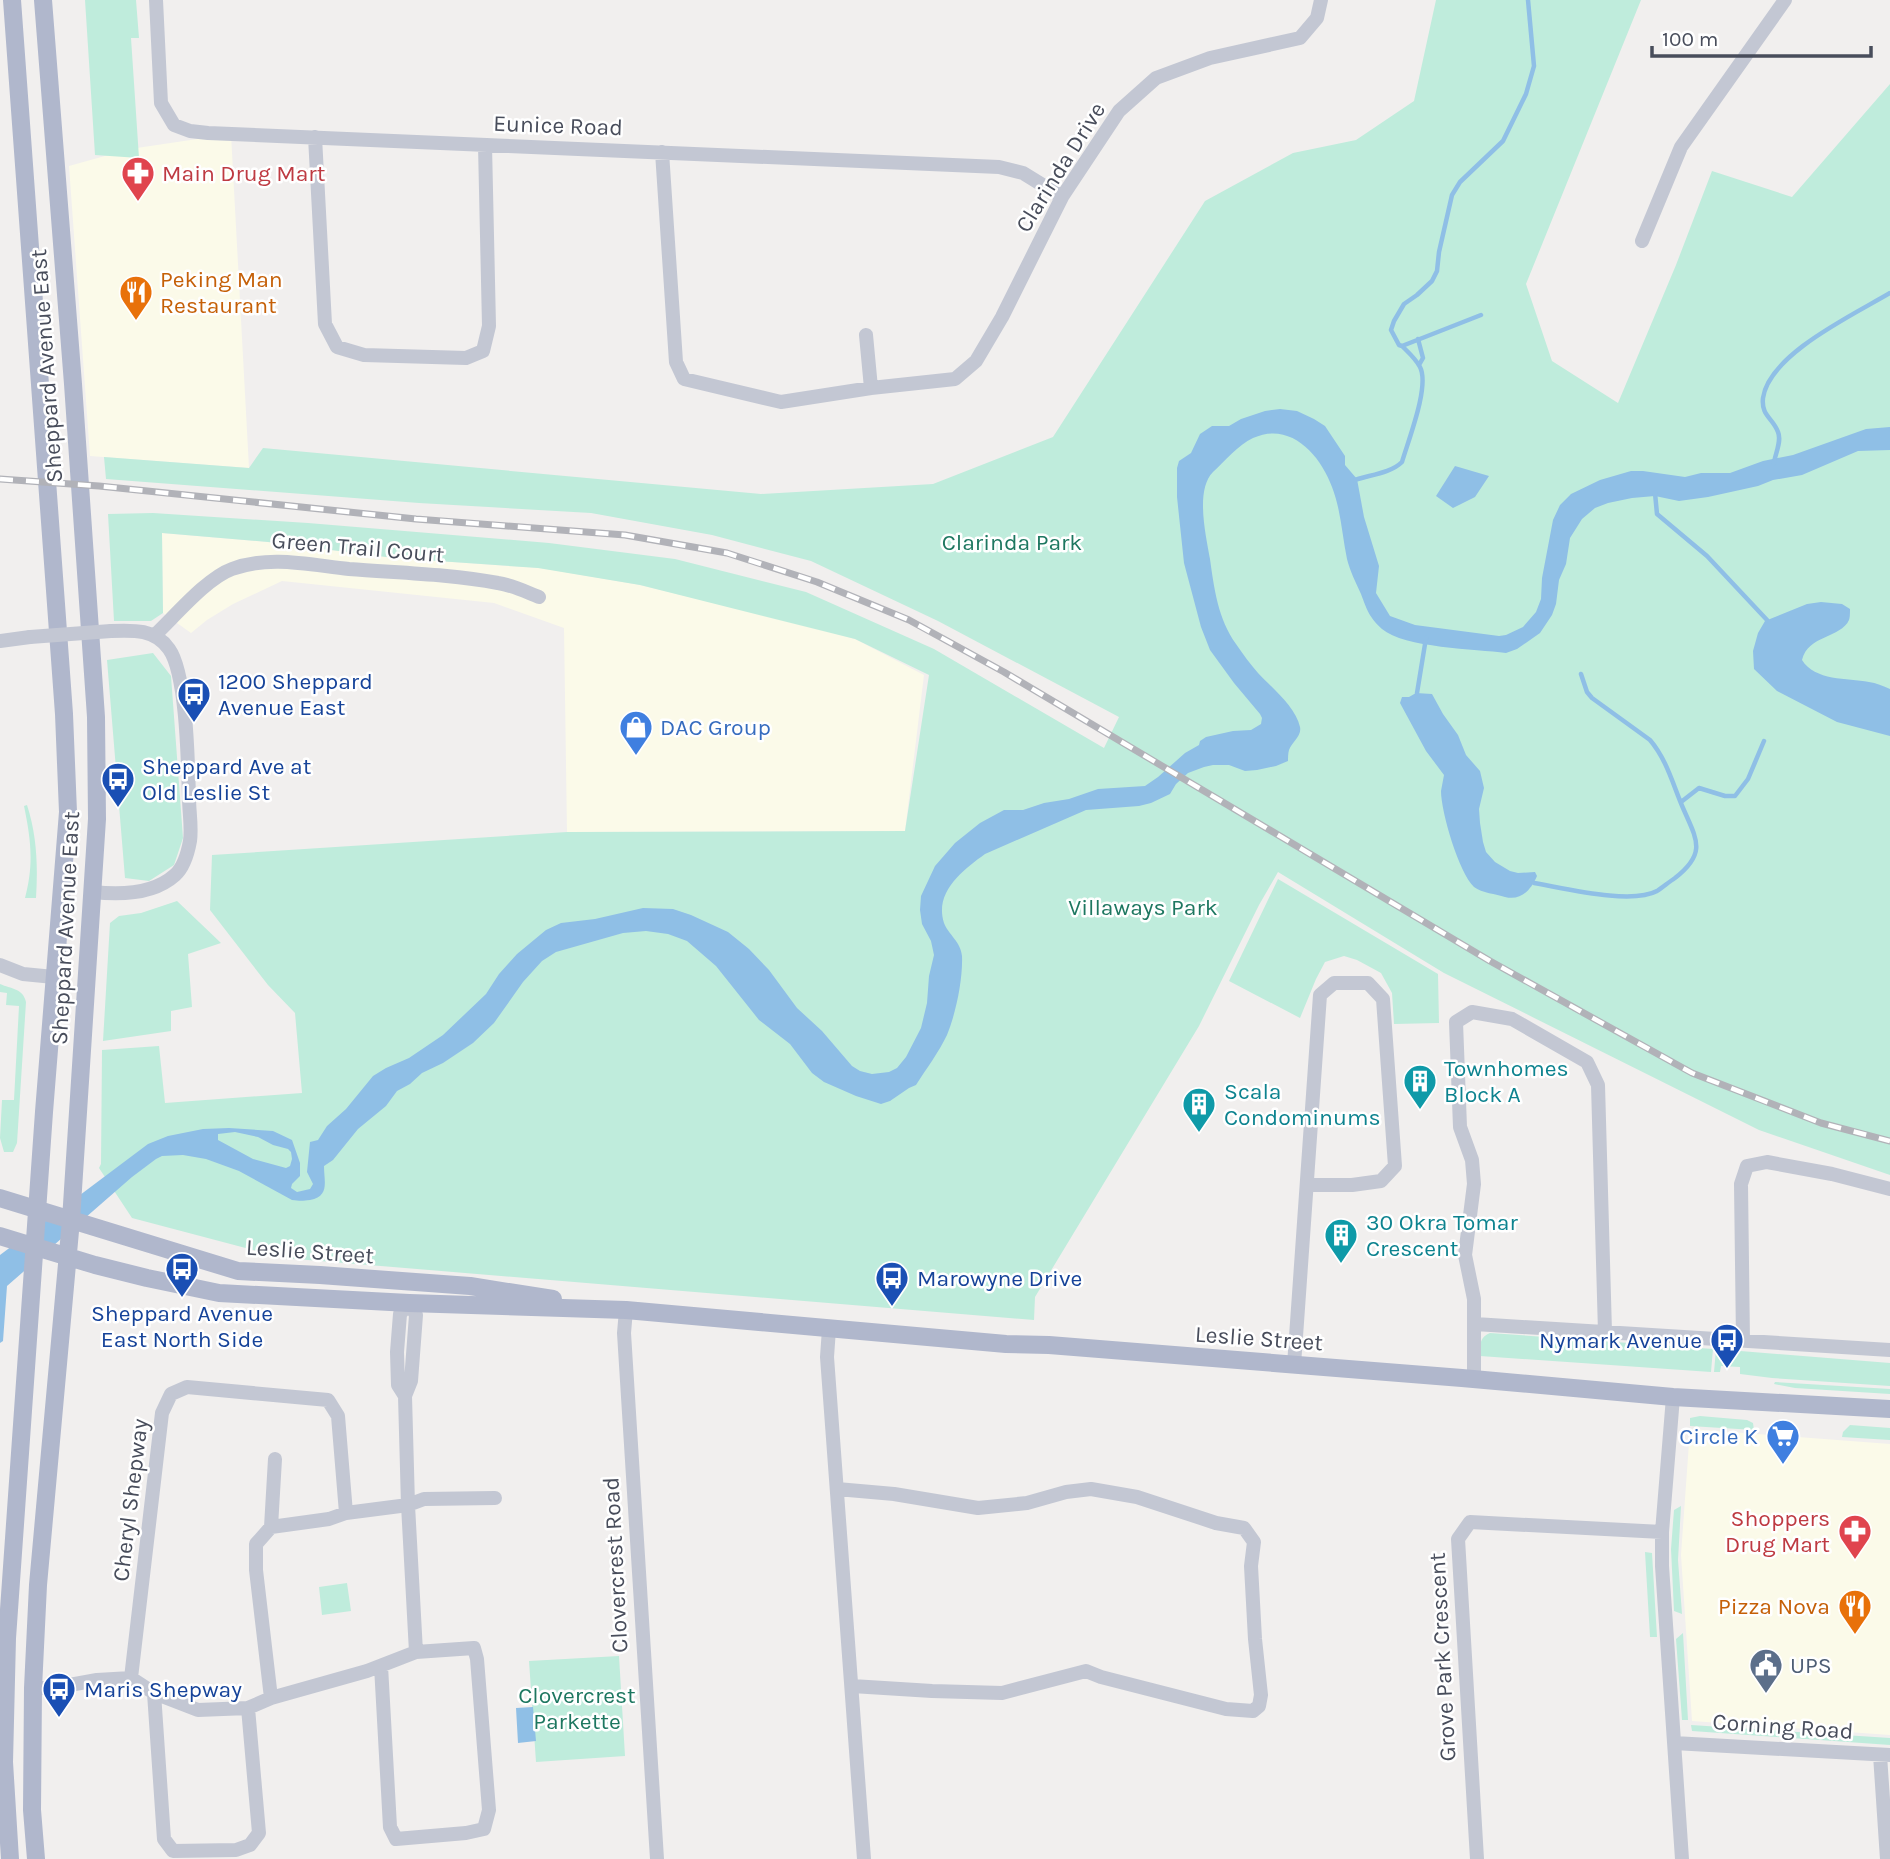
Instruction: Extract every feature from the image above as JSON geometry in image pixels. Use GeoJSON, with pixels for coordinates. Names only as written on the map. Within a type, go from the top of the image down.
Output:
{"type":"FeatureCollection","features":[{"type":"Feature","properties":{"kind":"main road","name":"Sheppard Avenue East"},"geometry":{"type":"LineString","coordinates":[[10,1859],[4,1762],[6,1638],[68,812],[63,700],[12,0]]}},
{"type":"Feature","properties":{"kind":"main road","name":"Sheppard Avenue East"},"geometry":{"type":"LineString","coordinates":[[36,1859],[33,1810],[33,1688],[38,1585],[71,1220],[97,820],[96,717],[74,384],[43,0]]}},
{"type":"Feature","properties":{"kind":"main road","name":"Leslie Street"},"geometry":{"type":"LineString","coordinates":[[0,1198],[238,1272],[470,1286],[626,1310],[1006,1344],[1049,1345],[1673,1397],[1890,1409]]}},
{"type":"Feature","properties":{"kind":"main road","name":"Leslie Street"},"geometry":{"type":"LineString","coordinates":[[0,1236],[147,1278],[219,1293],[626,1310]]}},
{"type":"Feature","properties":{"kind":"street","name":"Eunice Road"},"geometry":{"type":"LineString","coordinates":[[156,0],[161,103],[174,125],[190,131],[999,167],[1023,173],[1062,198]]}},
{"type":"Feature","properties":{"kind":"street","name":"Clarinda Drive"},"geometry":{"type":"LineString","coordinates":[[662,152],[676,362],[684,379],[781,401],[955,379],[976,361],[1002,317],[1062,198],[1119,111],[1156,78],[1210,58],[1300,38],[1317,18],[1321,0]]}},
{"type":"Feature","properties":{"kind":"street"},"geometry":{"type":"LineString","coordinates":[[1642,241],[1681,148],[1785,0]]}},
{"type":"Feature","properties":{"kind":"street"},"geometry":{"type":"LineString","coordinates":[[315,137],[325,324],[337,347],[364,355],[466,358],[483,351],[489,326],[485,145]]}},
{"type":"Feature","properties":{"kind":"street"},"geometry":{"type":"LineString","coordinates":[[866,335],[871,388]]}},
{"type":"Feature","properties":{"kind":"street","name":"Green Trail Court"},"geometry":{"type":"LineString","coordinates":[[155,635],[206,585],[230,569],[259,561],[421,573],[501,583],[539,597]]}},
{"type":"Feature","properties":{"kind":"street"},"geometry":{"type":"LineString","coordinates":[[0,641],[124,630],[155,635],[170,650],[181,682],[187,746],[190,838],[186,858],[176,874],[149,890],[109,894],[93,892]]}},
{"type":"Feature","properties":{"kind":"street"},"geometry":{"type":"LineString","coordinates":[[0,965],[23,974],[54,976]]}},
{"type":"Feature","properties":{"kind":"street"},"geometry":{"type":"LineString","coordinates":[[1294,1365],[1320,995],[1334,983],[1368,983],[1383,999],[1395,1166],[1381,1181],[1352,1185],[1307,1185]]}},
{"type":"Feature","properties":{"kind":"street"},"geometry":{"type":"LineString","coordinates":[[1474,1379],[1474,1299],[1465,1255],[1474,1184],[1472,1160],[1460,1127],[1455,1022],[1472,1012],[1512,1019],[1587,1062],[1598,1085],[1605,1332]]}},
{"type":"Feature","properties":{"kind":"street"},"geometry":{"type":"LineString","coordinates":[[1743,1341],[1741,1184],[1746,1166],[1766,1161],[1890,1189]]}},
{"type":"Feature","properties":{"kind":"street"},"geometry":{"type":"LineString","coordinates":[[410,1282],[409,1303],[416,1315],[411,1381],[405,1396],[416,1652]]}},
{"type":"Feature","properties":{"kind":"street","name":"Clovercrest Road"},"geometry":{"type":"LineString","coordinates":[[626,1310],[625,1346],[657,1859]]}},
{"type":"Feature","properties":{"kind":"street"},"geometry":{"type":"LineString","coordinates":[[1475,1325],[1890,1350]]}},
{"type":"Feature","properties":{"kind":"street"},"geometry":{"type":"LineString","coordinates":[[829,1329],[827,1357],[864,1859]]}},
{"type":"Feature","properties":{"kind":"street","name":"Cheryl Shepway"},"geometry":{"type":"LineString","coordinates":[[131,1678],[162,1413],[171,1394],[187,1387],[327,1400],[338,1416],[346,1513]]}},
{"type":"Feature","properties":{"kind":"street"},"geometry":{"type":"LineString","coordinates":[[1673,1397],[1662,1532],[1662,1566],[1682,1859]]}},
{"type":"Feature","properties":{"kind":"street"},"geometry":{"type":"LineString","coordinates":[[271,1698],[256,1544],[271,1527],[275,1459]]}},
{"type":"Feature","properties":{"kind":"street"},"geometry":{"type":"LineString","coordinates":[[837,1489],[894,1494],[978,1508],[1027,1503],[1066,1492],[1091,1489],[1137,1497],[1216,1523],[1244,1528],[1254,1542],[1251,1566],[1261,1695],[1259,1706],[1253,1711],[1226,1709],[1086,1671],[1002,1693],[852,1686]]}},
{"type":"Feature","properties":{"kind":"street"},"geometry":{"type":"LineString","coordinates":[[271,1527],[408,1505],[424,1499],[495,1498]]}},
{"type":"Feature","properties":{"kind":"street","name":"Grove Park Crescent"},"geometry":{"type":"LineString","coordinates":[[1477,1859],[1458,1539],[1470,1522],[1662,1532]]}},
{"type":"Feature","properties":{"kind":"street"},"geometry":{"type":"LineString","coordinates":[[33,1688],[131,1678],[154,1693],[198,1710],[248,1708],[271,1698],[381,1666],[416,1652],[474,1648],[489,1810],[484,1829],[396,1839],[390,1827],[381,1666]]}},
{"type":"Feature","properties":{"kind":"street"},"geometry":{"type":"LineString","coordinates":[[154,1693],[164,1839],[173,1851],[236,1850],[250,1846],[259,1833],[248,1708]]}},
{"type":"Feature","properties":{"kind":"street","name":"Corning Road"},"geometry":{"type":"LineString","coordinates":[[1674,1743],[1885,1755]]}},
{"type":"Feature","properties":{"kind":"street"},"geometry":{"type":"LineString","coordinates":[[1885,1755],[1887,1859]]}},
{"type":"Feature","properties":{"kind":"shaded area"},"geometry":{"type":"Polygon","coordinates":[[[231,134],[249,468],[90,456],[69,166],[130,149],[231,134]]]}},
{"type":"Feature","properties":{"kind":"shaded area"},"geometry":{"type":"Polygon","coordinates":[[[162,533],[268,542],[394,558],[541,568],[640,585],[855,639],[924,675],[905,831],[567,832],[564,628],[494,603],[282,581],[233,604],[191,633],[163,613],[162,533]]]}},
{"type":"Feature","properties":{"kind":"shaded area"},"geometry":{"type":"Polygon","coordinates":[[[1690,1429],[1890,1444],[1890,1735],[1692,1721],[1681,1555],[1690,1429]]]}},
{"type":"Feature","properties":{"kind":"green space"},"geometry":{"type":"Polygon","coordinates":[[[85,0],[136,0],[139,38],[131,38],[139,158],[95,155],[85,0]]]}},
{"type":"Feature","properties":{"kind":"green space"},"geometry":{"type":"Polygon","coordinates":[[[1436,0],[1641,0],[1526,284],[1552,361],[1618,403],[1712,171],[1792,197],[1890,84],[1890,1175],[1759,1130],[1444,973],[1278,872],[1199,1026],[1035,1297],[1034,1320],[284,1258],[132,1218],[99,1168],[102,1050],[159,1046],[165,1103],[302,1093],[295,1013],[268,985],[210,910],[212,855],[567,832],[905,831],[929,675],[855,639],[640,585],[538,568],[394,558],[268,542],[162,533],[163,613],[151,621],[114,621],[108,514],[153,513],[308,523],[549,543],[675,559],[806,592],[934,649],[1104,748],[1119,717],[938,621],[811,561],[712,535],[591,513],[106,479],[104,457],[249,468],[263,448],[761,494],[933,484],[1053,437],[1205,201],[1293,153],[1356,140],[1414,101],[1436,0]]]}},
{"type":"Feature","properties":{"kind":"green space"},"geometry":{"type":"Polygon","coordinates":[[[153,653],[171,676],[183,838],[174,865],[149,881],[125,878],[107,660],[153,653]]]}},
{"type":"Feature","properties":{"kind":"green space"},"geometry":{"type":"Polygon","coordinates":[[[27,805],[36,851],[36,898],[25,898],[30,863],[30,841],[24,806],[27,805]]]}},
{"type":"Feature","properties":{"kind":"green space"},"geometry":{"type":"Polygon","coordinates":[[[1278,879],[1438,974],[1439,1023],[1394,1024],[1392,993],[1381,973],[1344,956],[1325,962],[1300,1018],[1229,981],[1278,879]]]}},
{"type":"Feature","properties":{"kind":"green space"},"geometry":{"type":"Polygon","coordinates":[[[177,901],[221,943],[188,954],[192,1007],[171,1011],[171,1031],[103,1041],[110,923],[119,916],[141,913],[177,901]]]}},
{"type":"Feature","properties":{"kind":"green space"},"geometry":{"type":"Polygon","coordinates":[[[0,984],[19,991],[26,1002],[17,1143],[13,1152],[4,1152],[0,1138],[2,1100],[14,1100],[19,1006],[6,1005],[7,993],[0,992],[0,984]]]}},
{"type":"Feature","properties":{"kind":"green space"},"geometry":{"type":"Polygon","coordinates":[[[1490,1333],[1713,1349],[1711,1372],[1480,1356],[1482,1339],[1490,1333]]]}},
{"type":"Feature","properties":{"kind":"green space"},"geometry":{"type":"Polygon","coordinates":[[[1716,1349],[1890,1363],[1890,1386],[1740,1374],[1740,1367],[1721,1366],[1720,1372],[1714,1372],[1716,1349]]]}},
{"type":"Feature","properties":{"kind":"green space"},"geometry":{"type":"Polygon","coordinates":[[[1774,1384],[1890,1389],[1890,1394],[1795,1388],[1774,1384]]]}},
{"type":"Feature","properties":{"kind":"green space"},"geometry":{"type":"Polygon","coordinates":[[[1700,1416],[1747,1420],[1753,1423],[1754,1430],[1690,1426],[1690,1418],[1700,1416]]]}},
{"type":"Feature","properties":{"kind":"green space"},"geometry":{"type":"Polygon","coordinates":[[[1850,1425],[1890,1428],[1890,1440],[1842,1437],[1850,1425]]]}},
{"type":"Feature","properties":{"kind":"green space"},"geometry":{"type":"Polygon","coordinates":[[[1681,1506],[1678,1560],[1682,1614],[1674,1611],[1671,1549],[1674,1510],[1681,1506]]]}},
{"type":"Feature","properties":{"kind":"green space"},"geometry":{"type":"Polygon","coordinates":[[[1645,1552],[1652,1553],[1657,1637],[1650,1637],[1645,1552]]]}},
{"type":"Feature","properties":{"kind":"green space"},"geometry":{"type":"Polygon","coordinates":[[[347,1583],[351,1611],[322,1615],[319,1587],[347,1583]]]}},
{"type":"Feature","properties":{"kind":"green space"},"geometry":{"type":"Polygon","coordinates":[[[1683,1633],[1688,1720],[1682,1720],[1676,1639],[1683,1633]]]}},
{"type":"Feature","properties":{"kind":"green space","name":"Clovercrest Parkette"},"geometry":{"type":"Polygon","coordinates":[[[619,1656],[625,1756],[536,1762],[529,1661],[619,1656]]]}},
{"type":"Feature","properties":{"kind":"green space"},"geometry":{"type":"Polygon","coordinates":[[[1691,1725],[1890,1738],[1890,1745],[1692,1731],[1691,1725]]]}},
{"type":"Feature","properties":{"kind":"water"},"geometry":{"type":"Polygon","coordinates":[[[1265,411],[1297,411],[1314,419],[1325,426],[1345,456],[1345,465],[1357,479],[1364,517],[1379,566],[1376,593],[1390,616],[1415,625],[1499,636],[1523,627],[1536,612],[1541,599],[1542,578],[1553,520],[1560,505],[1571,494],[1600,480],[1631,471],[1685,477],[1701,473],[1730,473],[1763,461],[1793,455],[1866,429],[1890,427],[1890,450],[1858,451],[1802,475],[1708,497],[1679,501],[1655,496],[1632,498],[1595,508],[1582,519],[1570,538],[1552,615],[1540,633],[1517,649],[1506,653],[1423,644],[1392,635],[1382,629],[1369,613],[1350,568],[1335,496],[1320,463],[1302,444],[1291,437],[1267,434],[1253,438],[1232,454],[1208,480],[1203,501],[1204,526],[1215,592],[1225,624],[1249,663],[1276,691],[1298,720],[1300,733],[1289,750],[1288,761],[1276,766],[1245,771],[1229,765],[1204,767],[1188,773],[1170,794],[1151,803],[1086,810],[985,854],[968,867],[947,892],[942,912],[944,923],[959,946],[962,956],[956,1006],[944,1041],[916,1085],[881,1104],[824,1082],[812,1073],[790,1044],[759,1020],[716,966],[687,941],[668,934],[646,931],[623,933],[556,952],[542,961],[523,982],[494,1023],[473,1043],[397,1091],[386,1106],[358,1129],[333,1160],[324,1166],[323,1192],[316,1198],[292,1200],[239,1171],[206,1159],[183,1155],[156,1159],[7,1286],[3,1341],[0,1343],[0,1255],[148,1144],[168,1136],[203,1129],[273,1131],[292,1140],[300,1163],[300,1176],[291,1188],[297,1192],[310,1189],[313,1184],[307,1172],[310,1142],[318,1140],[327,1126],[346,1109],[373,1076],[409,1058],[443,1035],[486,994],[517,954],[546,930],[561,923],[595,919],[643,908],[673,909],[691,915],[728,932],[749,949],[769,970],[797,1008],[822,1031],[852,1066],[872,1074],[897,1068],[921,1028],[934,955],[931,941],[922,924],[921,896],[935,866],[955,843],[980,823],[1004,810],[1023,810],[1098,789],[1145,786],[1206,737],[1251,730],[1261,724],[1260,714],[1210,650],[1201,627],[1184,563],[1177,497],[1177,468],[1179,461],[1191,453],[1200,434],[1212,426],[1229,426],[1265,411]],[[235,1132],[218,1134],[218,1140],[253,1159],[286,1168],[290,1166],[292,1159],[288,1149],[258,1137],[235,1132]]]}},
{"type":"Feature","properties":{"kind":"water"},"geometry":{"type":"Polygon","coordinates":[[[1455,466],[1489,476],[1475,497],[1453,508],[1436,496],[1455,466]]]}},
{"type":"Feature","properties":{"kind":"water"},"geometry":{"type":"Polygon","coordinates":[[[1807,604],[1842,604],[1850,609],[1849,619],[1845,626],[1811,646],[1802,660],[1815,672],[1823,675],[1872,682],[1890,689],[1890,736],[1837,722],[1777,691],[1754,669],[1753,651],[1765,621],[1807,604]]]}},
{"type":"Feature","properties":{"kind":"water"},"geometry":{"type":"Polygon","coordinates":[[[1416,693],[1432,694],[1458,735],[1466,755],[1480,771],[1484,788],[1479,809],[1480,823],[1486,852],[1495,862],[1510,871],[1535,872],[1535,881],[1521,896],[1511,898],[1485,892],[1474,887],[1468,880],[1452,842],[1444,813],[1441,791],[1444,775],[1426,751],[1400,703],[1402,697],[1416,693]]]}},
{"type":"Feature","properties":{"kind":"water"},"geometry":{"type":"Polygon","coordinates":[[[533,1707],[536,1741],[518,1743],[516,1708],[533,1707]]]}},
{"type":"Feature","properties":{"kind":"waterway"},"geometry":{"type":"LineString","coordinates":[[1352,481],[1385,472],[1402,462],[1420,400],[1422,376],[1418,364],[1399,345],[1391,330],[1404,304],[1432,281],[1437,271],[1452,195],[1460,182],[1503,141],[1526,94],[1534,66],[1528,0]]}},
{"type":"Feature","properties":{"kind":"waterway"},"geometry":{"type":"LineString","coordinates":[[1774,463],[1779,436],[1763,404],[1769,382],[1780,366],[1816,337],[1890,293]]}},
{"type":"Feature","properties":{"kind":"waterway"},"geometry":{"type":"LineString","coordinates":[[1402,346],[1481,315]]}},
{"type":"Feature","properties":{"kind":"waterway"},"geometry":{"type":"LineString","coordinates":[[1418,339],[1423,358],[1419,365]]}},
{"type":"Feature","properties":{"kind":"waterway"},"geometry":{"type":"LineString","coordinates":[[1655,493],[1657,514],[1707,556],[1767,620]]}},
{"type":"Feature","properties":{"kind":"waterway"},"geometry":{"type":"LineString","coordinates":[[1417,693],[1426,638]]}},
{"type":"Feature","properties":{"kind":"waterway"},"geometry":{"type":"LineString","coordinates":[[1534,883],[1615,896],[1645,895],[1657,891],[1675,878],[1692,861],[1695,853],[1692,829],[1656,748],[1650,740],[1592,698],[1581,674]]}},
{"type":"Feature","properties":{"kind":"waterway"},"geometry":{"type":"LineString","coordinates":[[1681,802],[1699,788],[1725,796],[1735,796],[1748,779],[1764,741]]}},
{"type":"Feature","properties":{"kind":"railway"},"geometry":{"type":"LineString","coordinates":[[0,479],[99,486],[416,519],[625,535],[727,553],[817,582],[909,620],[1004,672],[1490,961],[1692,1073],[1821,1123],[1890,1141]]}},
{"type":"Feature","properties":{"kind":"place","name":"Main Drug Mart"},"geometry":{"type":"Point","coordinates":[138,203]}},
{"type":"Feature","properties":{"kind":"place","name":"Peking Man Restaurant"},"geometry":{"type":"Point","coordinates":[136,322]}},
{"type":"Feature","properties":{"kind":"place","name":"1200 Sheppard Avenue East"},"geometry":{"type":"Point","coordinates":[194,724]}},
{"type":"Feature","properties":{"kind":"place","name":"DAC Group"},"geometry":{"type":"Point","coordinates":[636,757]}},
{"type":"Feature","properties":{"kind":"place","name":"Sheppard Ave at Old Leslie St"},"geometry":{"type":"Point","coordinates":[118,809]}},
{"type":"Feature","properties":{"kind":"place","name":"Townhomes Block A"},"geometry":{"type":"Point","coordinates":[1420,1111]}},
{"type":"Feature","properties":{"kind":"place","name":"Scala Condominums"},"geometry":{"type":"Point","coordinates":[1199,1134]}},
{"type":"Feature","properties":{"kind":"place","name":"30 Okra Tomar Crescent"},"geometry":{"type":"Point","coordinates":[1341,1265]}},
{"type":"Feature","properties":{"kind":"place","name":"Sheppard Avenue East North Side"},"geometry":{"type":"Point","coordinates":[182,1299]}},
{"type":"Feature","properties":{"kind":"place","name":"Marowyne Drive"},"geometry":{"type":"Point","coordinates":[892,1308]}},
{"type":"Feature","properties":{"kind":"place","name":"Nymark Avenue"},"geometry":{"type":"Point","coordinates":[1727,1370]}},
{"type":"Feature","properties":{"kind":"place","name":"Circle K"},"geometry":{"type":"Point","coordinates":[1783,1466]}},
{"type":"Feature","properties":{"kind":"place","name":"Shoppers Drug Mart"},"geometry":{"type":"Point","coordinates":[1855,1561]}},
{"type":"Feature","properties":{"kind":"place","name":"Pizza Nova"},"geometry":{"type":"Point","coordinates":[1855,1636]}},
{"type":"Feature","properties":{"kind":"place","name":"UPS"},"geometry":{"type":"Point","coordinates":[1766,1695]}},
{"type":"Feature","properties":{"kind":"place","name":"Maris Shepway"},"geometry":{"type":"Point","coordinates":[59,1719]}},
{"type":"Feature","properties":{"kind":"park label","name":"Clarinda Park"},"geometry":{"type":"Point","coordinates":[1012,542]}},
{"type":"Feature","properties":{"kind":"park label","name":"Villaways Park"},"geometry":{"type":"Point","coordinates":[1143,907]}}]}
